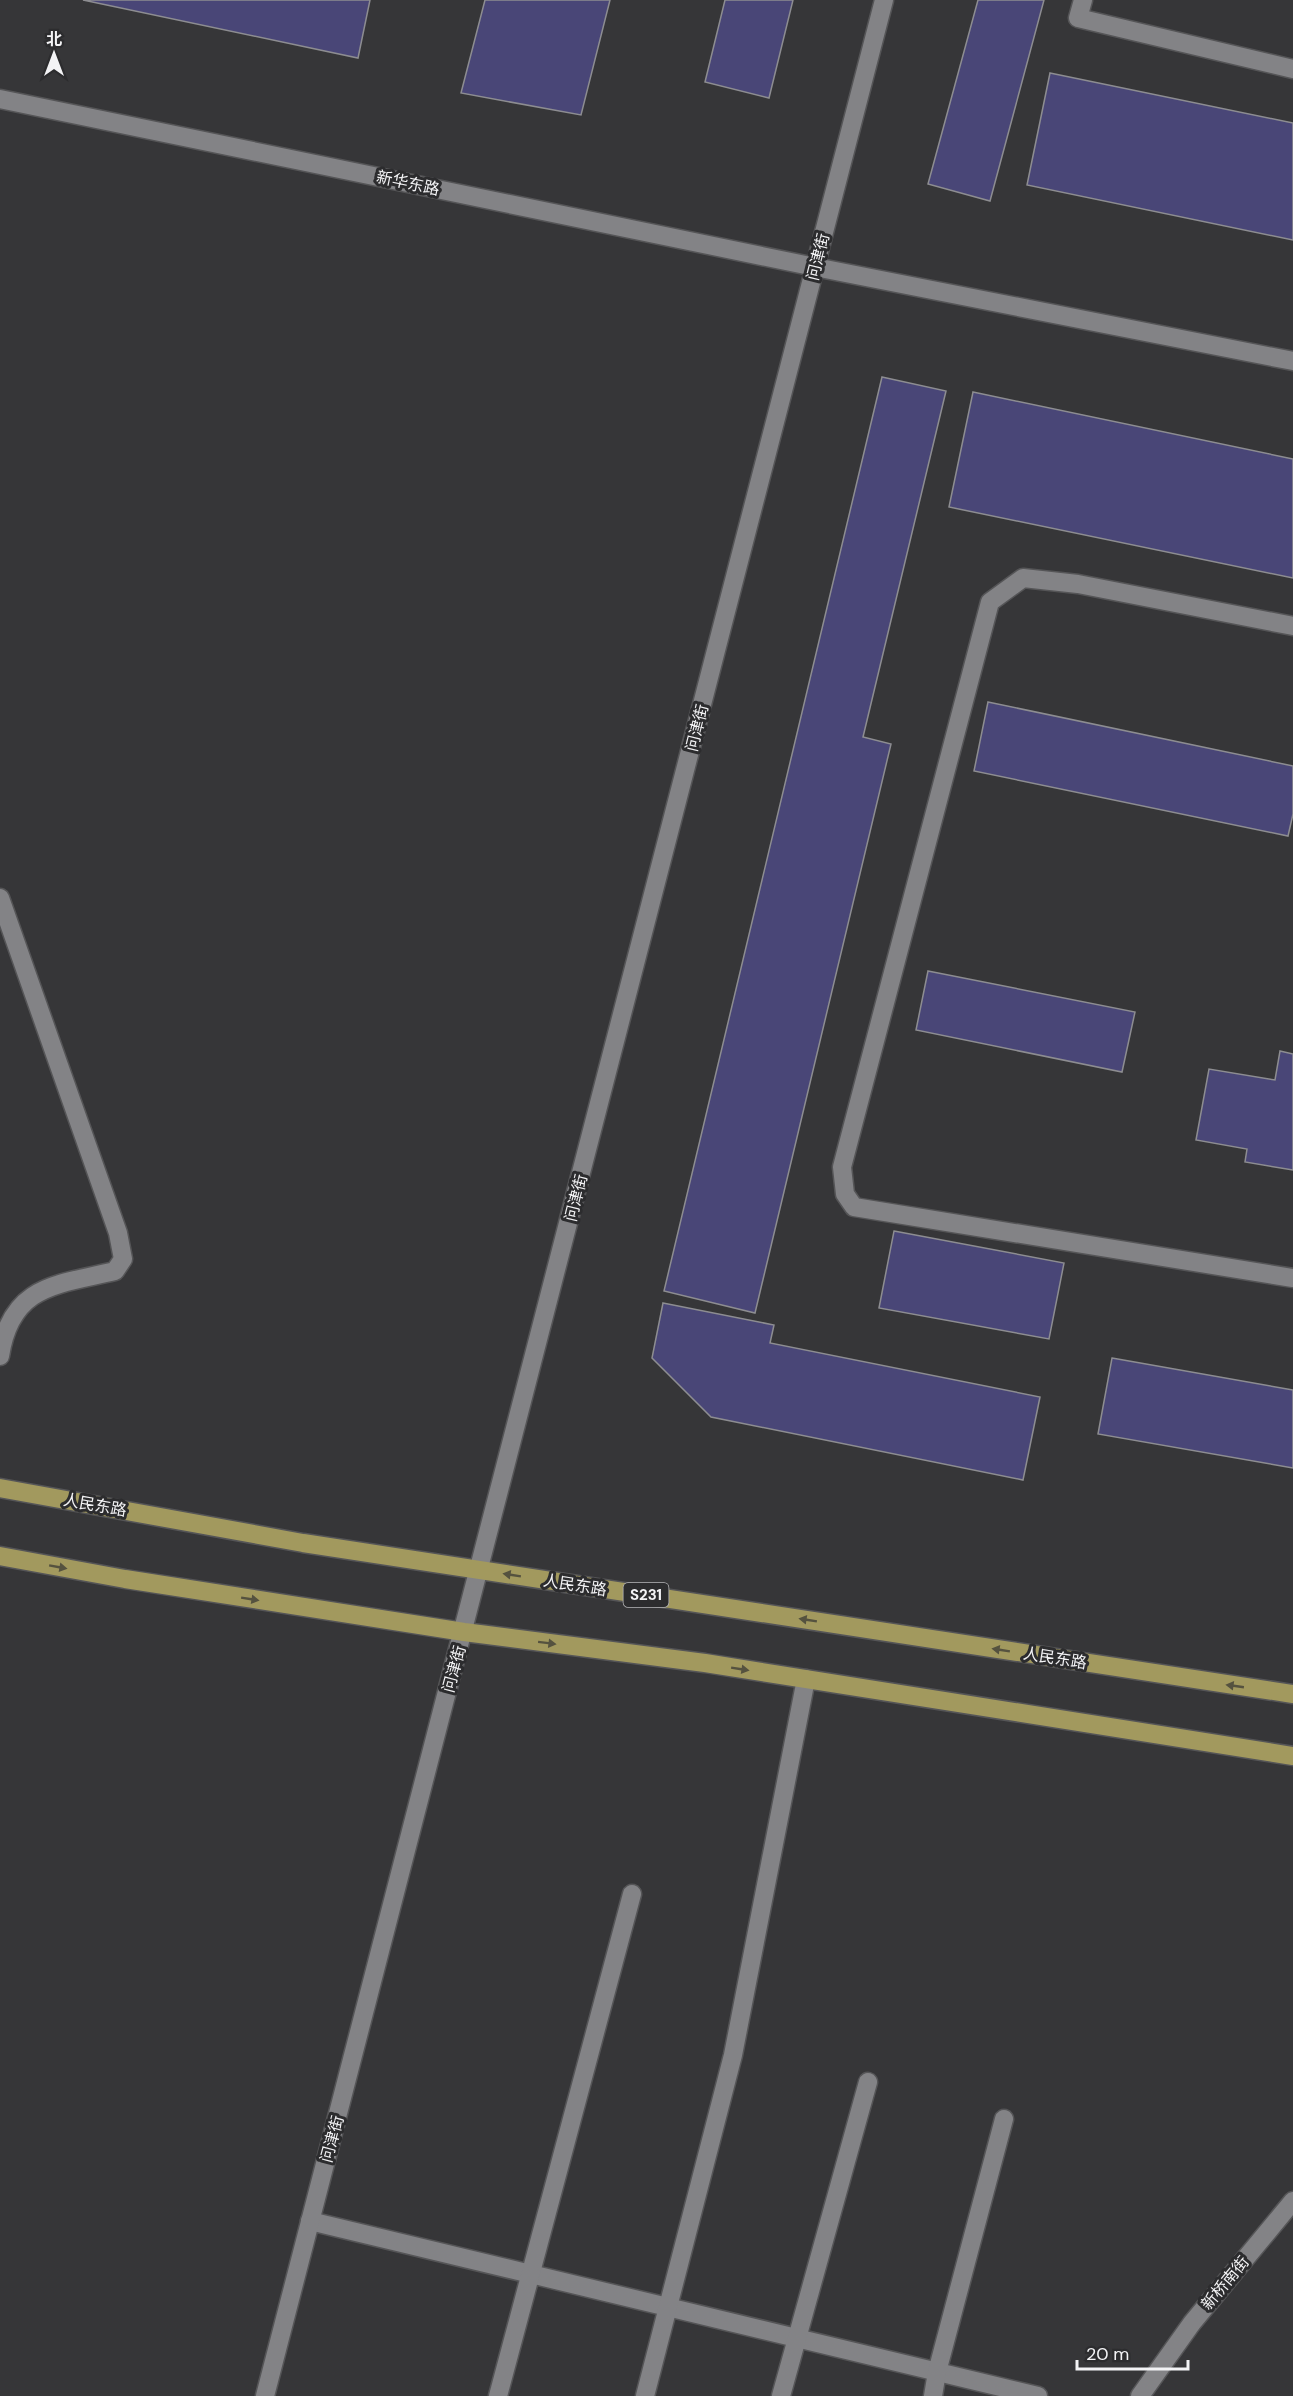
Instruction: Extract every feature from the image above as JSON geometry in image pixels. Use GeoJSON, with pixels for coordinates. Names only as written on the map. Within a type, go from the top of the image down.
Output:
{"type":"FeatureCollection","features":[{"type":"Feature","properties":{"kind":"main road","name":"人民东路"},"geometry":{"type":"LineString","coordinates":[[0,1488],[303,1543],[1293,1694]]}},
{"type":"Feature","properties":{"kind":"main road"},"geometry":{"type":"LineString","coordinates":[[0,1556],[125,1579],[464,1632],[705,1663],[1293,1756]]}},
{"type":"Feature","properties":{"kind":"street","name":"问津街"},"geometry":{"type":"LineString","coordinates":[[265,2396],[884,0]]}},
{"type":"Feature","properties":{"kind":"street"},"geometry":{"type":"LineString","coordinates":[[1083,0],[1078,18],[1293,69]]}},
{"type":"Feature","properties":{"kind":"street","name":"新华东路"},"geometry":{"type":"LineString","coordinates":[[0,99],[815,267],[1293,361]]}},
{"type":"Feature","properties":{"kind":"street"},"geometry":{"type":"LineString","coordinates":[[1293,626],[1078,584],[1023,578],[990,602],[842,1167],[845,1194],[854,1207],[1293,1278]]}},
{"type":"Feature","properties":{"kind":"street"},"geometry":{"type":"LineString","coordinates":[[0,898],[118,1233],[123,1259],[115,1271],[36,1292],[14,1312],[2,1342],[0,1356]]}},
{"type":"Feature","properties":{"kind":"street"},"geometry":{"type":"LineString","coordinates":[[645,2396],[733,2055],[806,1679]]}},
{"type":"Feature","properties":{"kind":"street"},"geometry":{"type":"LineString","coordinates":[[498,2396],[632,1894]]}},
{"type":"Feature","properties":{"kind":"street"},"geometry":{"type":"LineString","coordinates":[[781,2396],[868,2082]]}},
{"type":"Feature","properties":{"kind":"street"},"geometry":{"type":"LineString","coordinates":[[933,2396],[937,2372],[1004,2119]]}},
{"type":"Feature","properties":{"kind":"street","name":"新桥南街"},"geometry":{"type":"LineString","coordinates":[[1140,2396],[1192,2323],[1293,2202]]}},
{"type":"Feature","properties":{"kind":"street"},"geometry":{"type":"LineString","coordinates":[[310,2221],[1038,2396]]}},
{"type":"Feature","properties":{"kind":"building"},"geometry":{"type":"Polygon","coordinates":[[[83,0],[370,0],[358,58],[83,0]]]}},
{"type":"Feature","properties":{"kind":"building"},"geometry":{"type":"Polygon","coordinates":[[[485,0],[610,0],[581,115],[461,93],[485,0]]]}},
{"type":"Feature","properties":{"kind":"building"},"geometry":{"type":"Polygon","coordinates":[[[725,0],[793,0],[769,98],[705,82],[725,0]]]}},
{"type":"Feature","properties":{"kind":"building"},"geometry":{"type":"Polygon","coordinates":[[[978,0],[1044,0],[990,201],[928,184],[978,0]]]}},
{"type":"Feature","properties":{"kind":"building"},"geometry":{"type":"Polygon","coordinates":[[[1050,73],[1293,123],[1293,240],[1027,185],[1050,73]]]}},
{"type":"Feature","properties":{"kind":"building"},"geometry":{"type":"Polygon","coordinates":[[[882,377],[946,391],[863,737],[891,744],[755,1313],[664,1291],[882,377]]]}},
{"type":"Feature","properties":{"kind":"building"},"geometry":{"type":"Polygon","coordinates":[[[973,392],[1293,459],[1293,578],[949,507],[973,392]]]}},
{"type":"Feature","properties":{"kind":"building"},"geometry":{"type":"Polygon","coordinates":[[[988,702],[1293,766],[1293,814],[1288,836],[974,771],[988,702]]]}},
{"type":"Feature","properties":{"kind":"building"},"geometry":{"type":"Polygon","coordinates":[[[928,971],[1135,1012],[1122,1072],[916,1030],[928,971]]]}},
{"type":"Feature","properties":{"kind":"building"},"geometry":{"type":"Polygon","coordinates":[[[1280,1051],[1293,1054],[1293,1170],[1245,1162],[1247,1149],[1196,1140],[1209,1069],[1275,1080],[1280,1051]]]}},
{"type":"Feature","properties":{"kind":"building"},"geometry":{"type":"Polygon","coordinates":[[[894,1231],[1064,1263],[1049,1339],[879,1308],[894,1231]]]}},
{"type":"Feature","properties":{"kind":"building"},"geometry":{"type":"Polygon","coordinates":[[[663,1303],[774,1325],[770,1343],[1040,1397],[1023,1480],[711,1417],[652,1358],[663,1303]]]}},
{"type":"Feature","properties":{"kind":"building"},"geometry":{"type":"Polygon","coordinates":[[[1112,1358],[1293,1390],[1293,1468],[1098,1434],[1112,1358]]]}}]}
